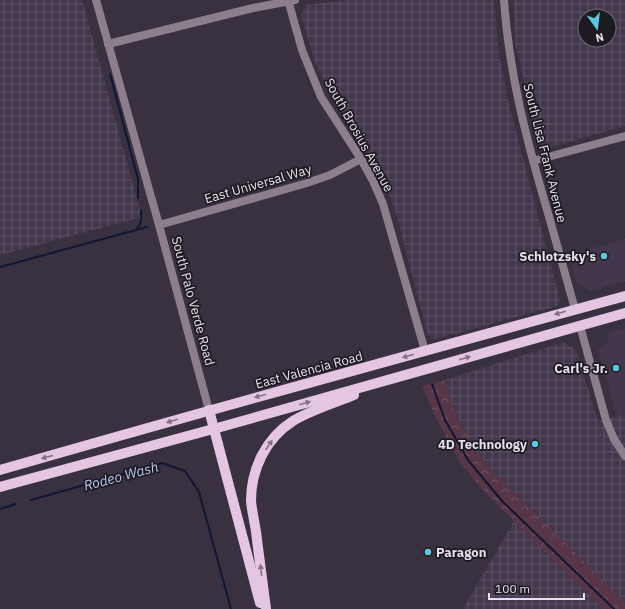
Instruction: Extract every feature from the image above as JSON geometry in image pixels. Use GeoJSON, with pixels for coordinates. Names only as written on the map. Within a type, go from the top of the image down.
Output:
{"type":"FeatureCollection","features":[{"type":"Feature","properties":{"kind":"main road","name":"East Valencia Road"},"geometry":{"type":"LineString","coordinates":[[0,470],[209,410],[625,296]]}},
{"type":"Feature","properties":{"kind":"main road"},"geometry":{"type":"LineString","coordinates":[[575,309],[580,326]]}},
{"type":"Feature","properties":{"kind":"main road"},"geometry":{"type":"LineString","coordinates":[[0,487],[213,429],[625,313]]}},
{"type":"Feature","properties":{"kind":"main road"},"geometry":{"type":"LineString","coordinates":[[266,609],[251,501],[258,462],[279,431],[302,416],[400,376]]}},
{"type":"Feature","properties":{"kind":"main road","name":"South Palo Verde Road"},"geometry":{"type":"LineString","coordinates":[[209,410],[261,609]]}},
{"type":"Feature","properties":{"kind":"street","name":"South Palo Verde Road"},"geometry":{"type":"LineString","coordinates":[[96,0],[159,224],[209,410]]}},
{"type":"Feature","properties":{"kind":"street"},"geometry":{"type":"LineString","coordinates":[[108,44],[291,0]]}},
{"type":"Feature","properties":{"kind":"street","name":"South Brosius Avenue"},"geometry":{"type":"LineString","coordinates":[[291,0],[302,50],[321,97],[361,159],[383,204],[425,351]]}},
{"type":"Feature","properties":{"kind":"street","name":"South Lisa Frank Avenue"},"geometry":{"type":"LineString","coordinates":[[504,0],[512,66],[520,112],[575,309]]}},
{"type":"Feature","properties":{"kind":"street"},"geometry":{"type":"LineString","coordinates":[[533,161],[625,136]]}},
{"type":"Feature","properties":{"kind":"street","name":"East Universal Way"},"geometry":{"type":"LineString","coordinates":[[159,224],[307,183],[330,175],[361,159]]}},
{"type":"Feature","properties":{"kind":"street"},"geometry":{"type":"LineString","coordinates":[[580,326],[606,420],[614,439],[625,456]]}},
{"type":"Feature","properties":{"kind":"shaded area"},"geometry":{"type":"Polygon","coordinates":[[[0,0],[82,0],[142,217],[0,255],[0,0]]]}},
{"type":"Feature","properties":{"kind":"shaded area"},"geometry":{"type":"Polygon","coordinates":[[[346,0],[494,0],[499,55],[509,105],[560,300],[557,306],[435,339],[428,335],[396,213],[382,175],[331,94],[315,62],[301,15],[306,5],[346,0]]]}},
{"type":"Feature","properties":{"kind":"shaded area"},"geometry":{"type":"Polygon","coordinates":[[[513,0],[625,0],[625,126],[541,150],[516,47],[513,0]]]}},
{"type":"Feature","properties":{"kind":"shaded area"},"geometry":{"type":"Polygon","coordinates":[[[625,239],[625,281],[591,291],[577,283],[569,255],[625,239]]]}},
{"type":"Feature","properties":{"kind":"shaded area"},"geometry":{"type":"Polygon","coordinates":[[[625,328],[625,414],[617,416],[598,350],[608,342],[609,332],[625,328]]]}},
{"type":"Feature","properties":{"kind":"shaded area"},"geometry":{"type":"Polygon","coordinates":[[[564,342],[576,350],[598,421],[625,414],[625,602],[487,465],[453,409],[445,380],[564,342]]]}},
{"type":"Feature","properties":{"kind":"shaded area"},"geometry":{"type":"Polygon","coordinates":[[[514,521],[603,609],[463,609],[514,521]]]}},
{"type":"Feature","properties":{"kind":"green space"},"geometry":{"type":"Polygon","coordinates":[[[445,380],[453,409],[487,465],[625,602],[625,609],[603,609],[483,490],[460,462],[436,418],[422,386],[445,380]]]}},
{"type":"Feature","properties":{"kind":"waterway"},"geometry":{"type":"LineString","coordinates":[[110,74],[138,179],[138,198]]}},
{"type":"Feature","properties":{"kind":"waterway"},"geometry":{"type":"LineString","coordinates":[[137,229],[141,222],[141,210]]}},
{"type":"Feature","properties":{"kind":"waterway"},"geometry":{"type":"LineString","coordinates":[[0,267],[147,227]]}},
{"type":"Feature","properties":{"kind":"waterway"},"geometry":{"type":"LineString","coordinates":[[432,384],[445,420],[468,460],[502,501],[614,609]]}},
{"type":"Feature","properties":{"kind":"waterway","name":"Rodeo Wash"},"geometry":{"type":"LineString","coordinates":[[31,500],[162,463],[185,471],[199,492],[231,609]]}},
{"type":"Feature","properties":{"kind":"waterway","name":"Rodeo Wash"},"geometry":{"type":"LineString","coordinates":[[0,509],[16,504]]}},
{"type":"Feature","properties":{"kind":"place","name":"Schlotzsky's"},"geometry":{"type":"Point","coordinates":[604,256]}},
{"type":"Feature","properties":{"kind":"place","name":"Carl's Jr."},"geometry":{"type":"Point","coordinates":[616,368]}},
{"type":"Feature","properties":{"kind":"place","name":"4D Technology"},"geometry":{"type":"Point","coordinates":[535,444]}},
{"type":"Feature","properties":{"kind":"place","name":"Paragon"},"geometry":{"type":"Point","coordinates":[428,552]}}]}
